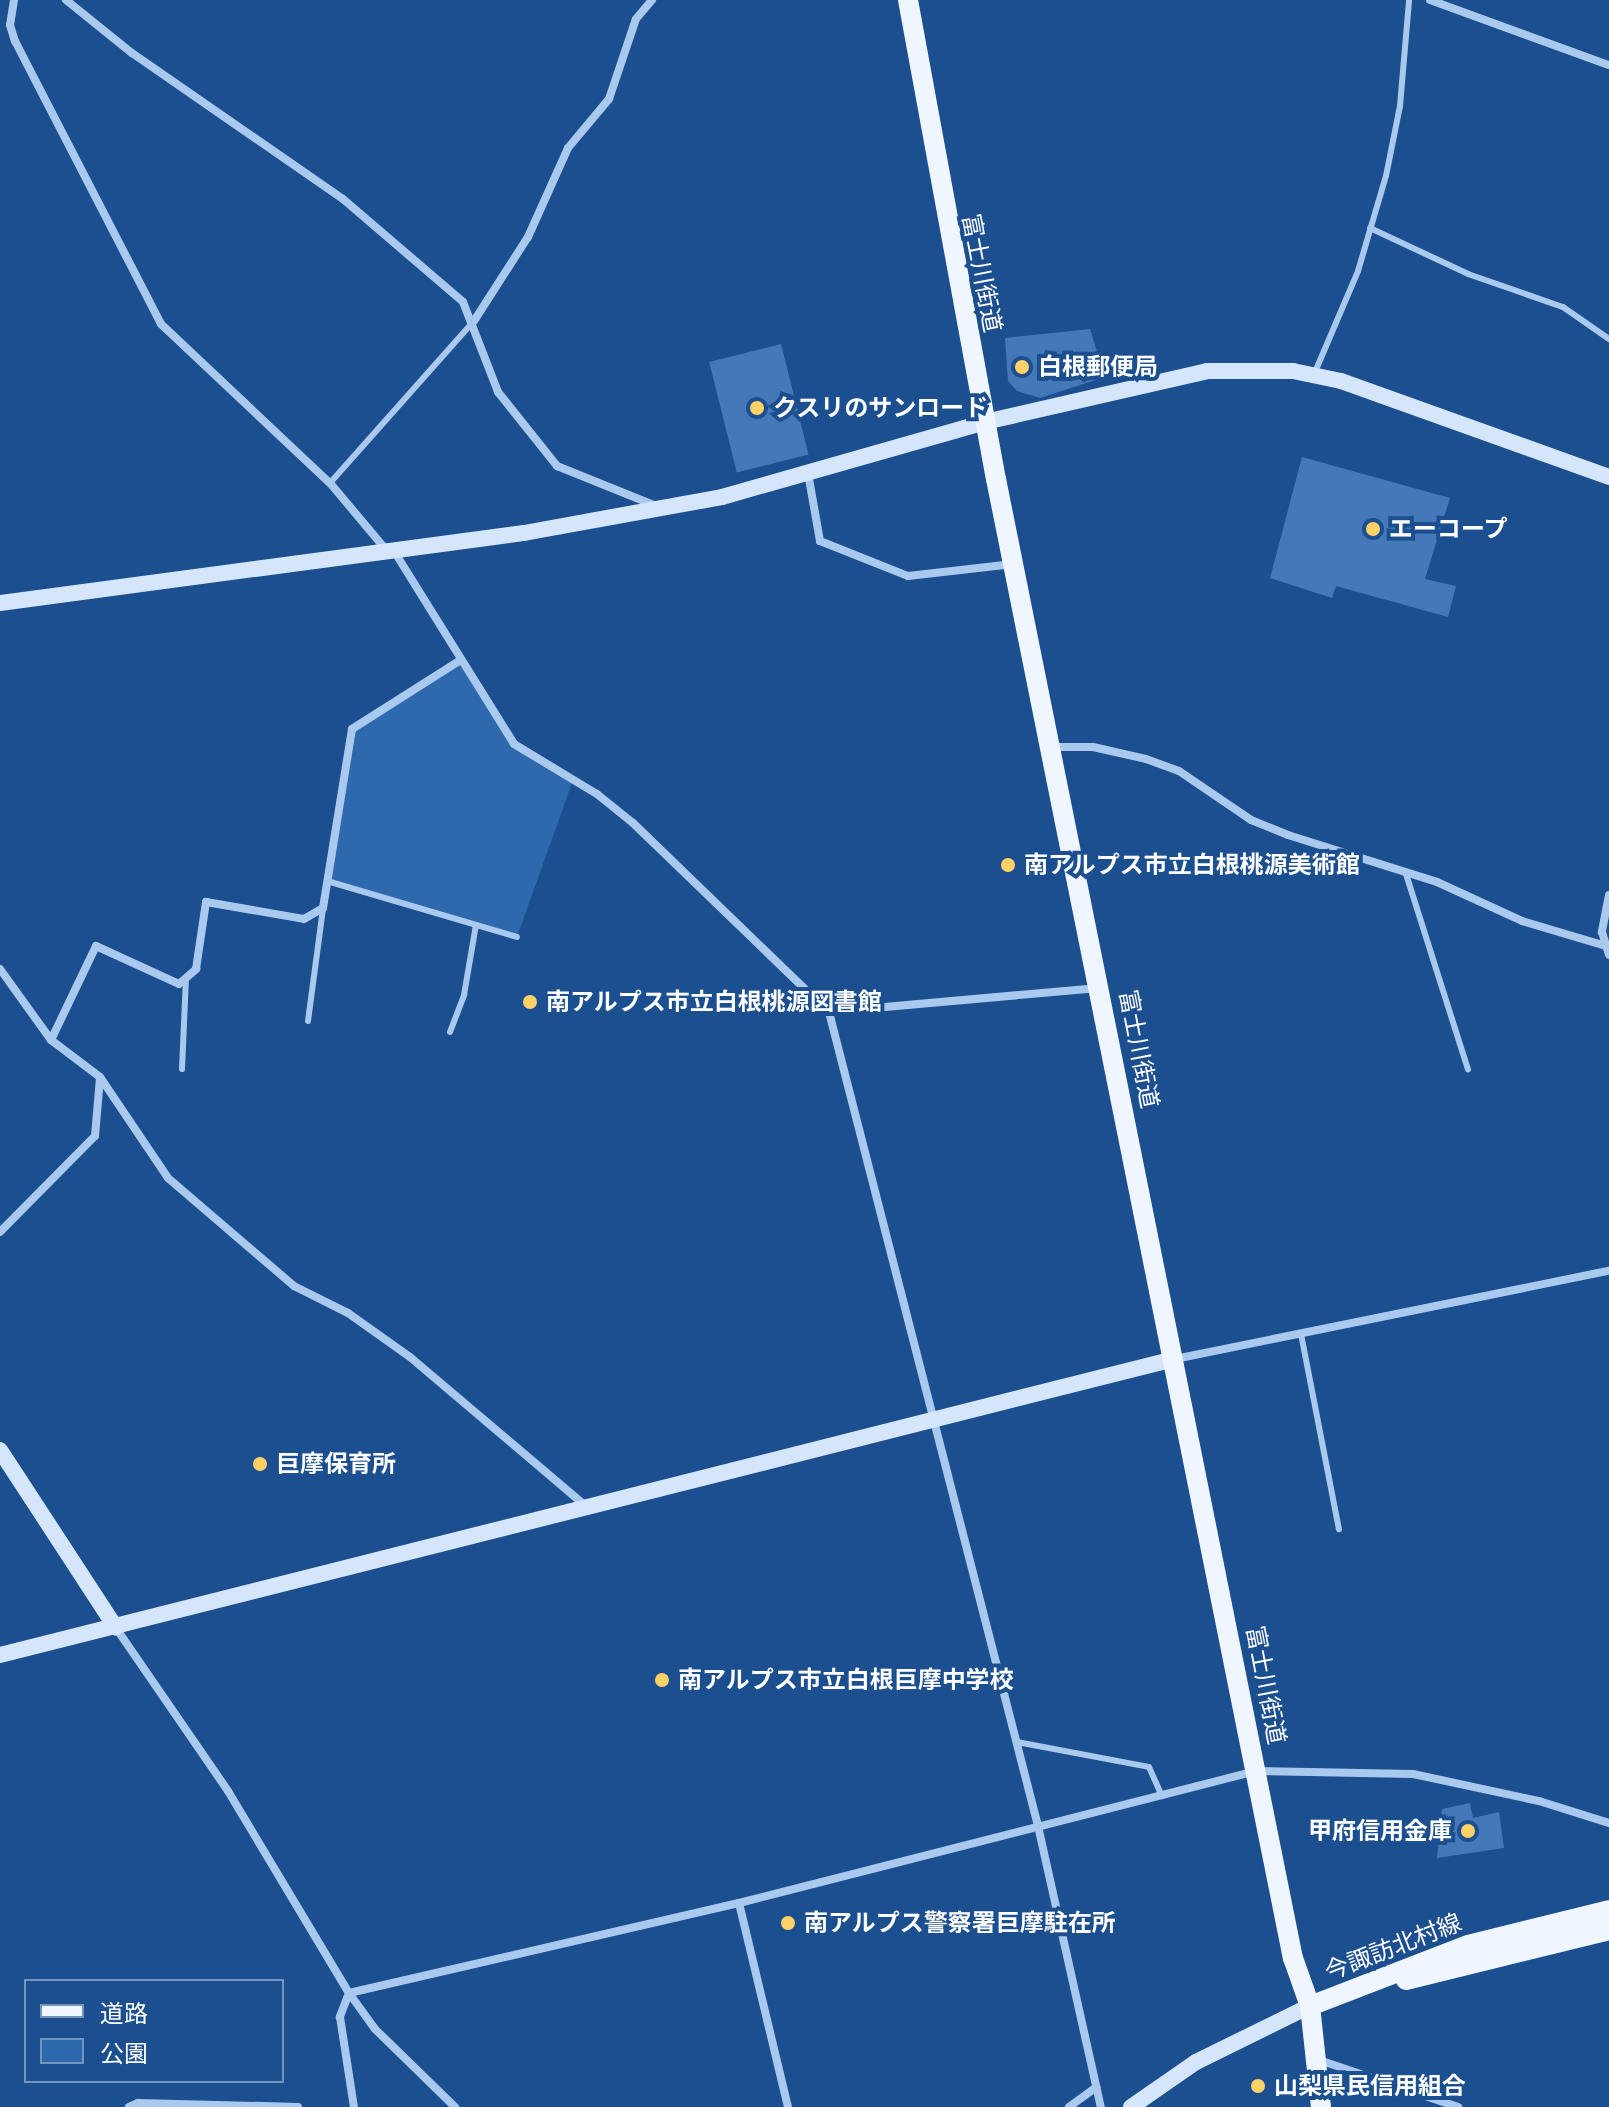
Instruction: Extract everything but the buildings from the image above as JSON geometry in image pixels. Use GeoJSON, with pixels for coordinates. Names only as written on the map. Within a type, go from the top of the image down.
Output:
{"type":"FeatureCollection","features":[{"type":"Feature","properties":{"kind":"main road","name":"富士川街道"},"geometry":{"type":"LineString","coordinates":[[908,0],[1013,564],[1293,1958],[1310,2006],[1321,2107]]}},
{"type":"Feature","properties":{"kind":"main road","name":"今諏訪北村線"},"geometry":{"type":"LineString","coordinates":[[1310,2006],[1468,1945],[1609,1910]]}},
{"type":"Feature","properties":{"kind":"main road","name":"今諏訪北村線"},"geometry":{"type":"LineString","coordinates":[[1310,2006],[1609,1930]]}},
{"type":"Feature","properties":{"kind":"street"},"geometry":{"type":"LineString","coordinates":[[14,0],[11,15],[15,41],[161,324],[330,483],[390,550],[514,744],[597,794],[633,823],[829,1012],[1038,1826],[1101,2107]]}},
{"type":"Feature","properties":{"kind":"street"},"geometry":{"type":"LineString","coordinates":[[66,0],[132,53],[343,199],[453,292],[474,321],[498,392],[557,466],[661,508]]}},
{"type":"Feature","properties":{"kind":"street"},"geometry":{"type":"LineString","coordinates":[[474,321],[528,237],[568,148],[609,99],[636,19],[652,0]]}},
{"type":"Feature","properties":{"kind":"street"},"geometry":{"type":"LineString","coordinates":[[1430,0],[1609,65]]}},
{"type":"Feature","properties":{"kind":"street"},"geometry":{"type":"LineString","coordinates":[[0,603],[390,550],[661,508],[1167,376],[1240,369],[1313,375],[1395,397],[1609,477]]}},
{"type":"Feature","properties":{"kind":"street"},"geometry":{"type":"LineString","coordinates":[[808,472],[820,541],[908,576],[1013,564]]}},
{"type":"Feature","properties":{"kind":"street"},"geometry":{"type":"LineString","coordinates":[[51,1040],[96,946],[179,984],[196,969],[206,902],[304,919],[323,908],[352,729],[459,661]]}},
{"type":"Feature","properties":{"kind":"street"},"geometry":{"type":"LineString","coordinates":[[1051,747],[1093,747],[1146,759],[1179,771],[1251,820],[1352,859],[1475,898],[1522,921],[1606,946]]}},
{"type":"Feature","properties":{"kind":"street"},"geometry":{"type":"LineString","coordinates":[[1609,895],[1606,946],[1609,955]]}},
{"type":"Feature","properties":{"kind":"street"},"geometry":{"type":"LineString","coordinates":[[0,969],[51,1040],[100,1077],[168,1178],[294,1286],[348,1313],[410,1357],[587,1506]]}},
{"type":"Feature","properties":{"kind":"street"},"geometry":{"type":"LineString","coordinates":[[829,1012],[1100,988]]}},
{"type":"Feature","properties":{"kind":"street"},"geometry":{"type":"LineString","coordinates":[[0,1232],[95,1136],[100,1077]]}},
{"type":"Feature","properties":{"kind":"street"},"geometry":{"type":"LineString","coordinates":[[0,1655],[116,1628],[934,1417],[1174,1359],[1609,1271]]}},
{"type":"Feature","properties":{"kind":"street"},"geometry":{"type":"LineString","coordinates":[[0,1450],[116,1628],[228,1791],[349,1993],[375,2029],[455,2107]]}},
{"type":"Feature","properties":{"kind":"street"},"geometry":{"type":"LineString","coordinates":[[349,1993],[739,1903],[1256,1771],[1413,1774],[1539,1801],[1609,1823]]}},
{"type":"Feature","properties":{"kind":"street"},"geometry":{"type":"LineString","coordinates":[[739,1903],[788,2107]]}},
{"type":"Feature","properties":{"kind":"street"},"geometry":{"type":"LineString","coordinates":[[349,1993],[340,2017],[354,2107]]}},
{"type":"Feature","properties":{"kind":"street"},"geometry":{"type":"LineString","coordinates":[[1131,2107],[1196,2062],[1310,2006]]}},
{"type":"Feature","properties":{"kind":"street"},"geometry":{"type":"LineString","coordinates":[[1314,2058],[1458,2107]]}},
{"type":"Feature","properties":{"kind":"street"},"geometry":{"type":"LineString","coordinates":[[1069,2107],[1097,2087]]}},
{"type":"Feature","properties":{"kind":"street"},"geometry":{"type":"LineString","coordinates":[[129,2107],[138,2103],[298,2107]]}},
{"type":"Feature","properties":{"kind":"lane"},"geometry":{"type":"LineString","coordinates":[[1313,375],[1370,228],[1400,106],[1409,0]]}},
{"type":"Feature","properties":{"kind":"lane"},"geometry":{"type":"LineString","coordinates":[[0,13],[11,15]]}},
{"type":"Feature","properties":{"kind":"lane"},"geometry":{"type":"LineString","coordinates":[[1370,228],[1468,274],[1563,307],[1609,339]]}},
{"type":"Feature","properties":{"kind":"lane"},"geometry":{"type":"LineString","coordinates":[[330,483],[474,321]]}},
{"type":"Feature","properties":{"kind":"lane"},"geometry":{"type":"LineString","coordinates":[[1406,874],[1468,1069]]}},
{"type":"Feature","properties":{"kind":"lane"},"geometry":{"type":"LineString","coordinates":[[327,881],[517,937]]}},
{"type":"Feature","properties":{"kind":"lane"},"geometry":{"type":"LineString","coordinates":[[308,1021],[323,908]]}},
{"type":"Feature","properties":{"kind":"lane"},"geometry":{"type":"LineString","coordinates":[[450,1032],[464,995],[476,925]]}},
{"type":"Feature","properties":{"kind":"lane"},"geometry":{"type":"LineString","coordinates":[[182,1069],[186,977]]}},
{"type":"Feature","properties":{"kind":"lane"},"geometry":{"type":"LineString","coordinates":[[1301,1334],[1339,1529]]}},
{"type":"Feature","properties":{"kind":"lane"},"geometry":{"type":"LineString","coordinates":[[1017,1742],[1149,1767],[1162,1796]]}},
{"type":"Feature","properties":{"kind":"green space"},"geometry":{"type":"Polygon","coordinates":[[[459,661],[514,744],[573,780],[517,937],[327,881],[352,729],[459,661]]]}},
{"type":"Feature","properties":{"kind":"place","name":"白根郵便局"},"geometry":{"type":"Point","coordinates":[1022,367]}},
{"type":"Feature","properties":{"kind":"place","name":"クスリのサンロード"},"geometry":{"type":"Point","coordinates":[757,408]}},
{"type":"Feature","properties":{"kind":"place","name":"エーコープ"},"geometry":{"type":"Point","coordinates":[1373,529]}},
{"type":"Feature","properties":{"kind":"place","name":"南アルプス市立白根桃源美術館"},"geometry":{"type":"Point","coordinates":[1008,865]}},
{"type":"Feature","properties":{"kind":"place","name":"南アルプス市立白根桃源図書館"},"geometry":{"type":"Point","coordinates":[530,1002]}},
{"type":"Feature","properties":{"kind":"place","name":"巨摩保育所"},"geometry":{"type":"Point","coordinates":[260,1464]}},
{"type":"Feature","properties":{"kind":"place","name":"南アルプス市立白根巨摩中学校"},"geometry":{"type":"Point","coordinates":[662,1680]}},
{"type":"Feature","properties":{"kind":"place","name":"甲府信用金庫"},"geometry":{"type":"Point","coordinates":[1468,1831]}},
{"type":"Feature","properties":{"kind":"place","name":"南アルプス警察署巨摩駐在所"},"geometry":{"type":"Point","coordinates":[788,1923]}},
{"type":"Feature","properties":{"kind":"place","name":"山梨県民信用組合"},"geometry":{"type":"Point","coordinates":[1258,2086]}}]}
